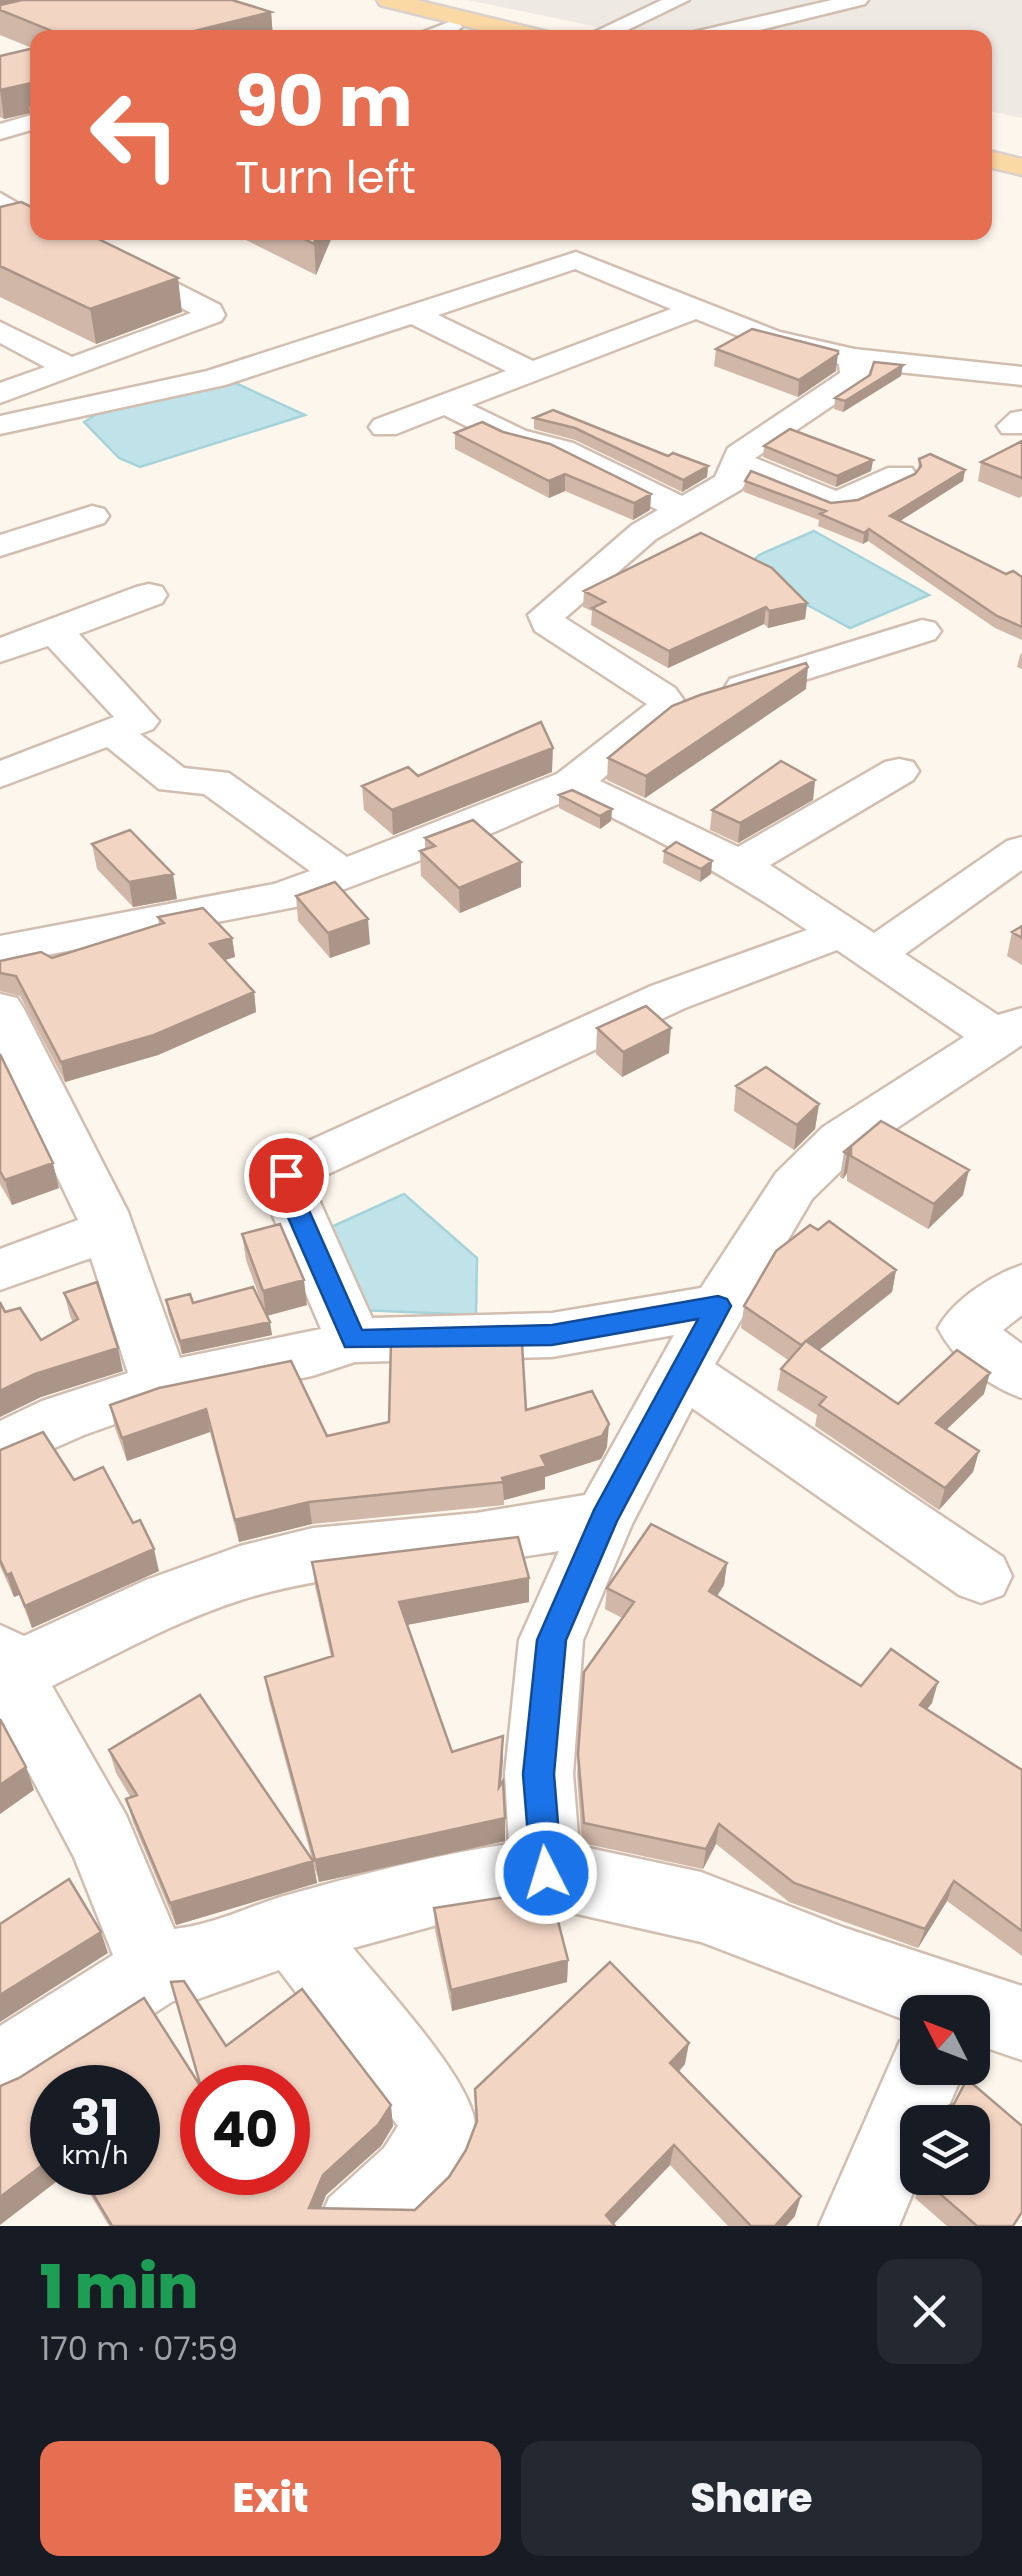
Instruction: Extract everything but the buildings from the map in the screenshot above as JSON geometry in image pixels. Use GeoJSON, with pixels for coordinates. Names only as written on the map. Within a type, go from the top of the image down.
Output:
{"type":"FeatureCollection","features":[{"type":"Feature","properties":{"kind":"main road"},"geometry":{"type":"LineString","coordinates":[[388,0],[511,30]]}},
{"type":"Feature","properties":{"kind":"main road"},"geometry":{"type":"LineString","coordinates":[[362,4],[464,30]]}},
{"type":"Feature","properties":{"kind":"main road"},"geometry":{"type":"LineString","coordinates":[[992,145],[1022,152]]}},
{"type":"Feature","properties":{"kind":"main road"},"geometry":{"type":"LineString","coordinates":[[992,160],[1022,167]]}},
{"type":"Feature","properties":{"kind":"street"},"geometry":{"type":"LineString","coordinates":[[610,30],[679,0]]}},
{"type":"Feature","properties":{"kind":"street"},"geometry":{"type":"LineString","coordinates":[[732,30],[858,0]]}},
{"type":"Feature","properties":{"kind":"street"},"geometry":{"type":"LineString","coordinates":[[442,30],[452,27]]}},
{"type":"Feature","properties":{"kind":"street"},"geometry":{"type":"LineString","coordinates":[[0,132],[30,123]]}},
{"type":"Feature","properties":{"kind":"street"},"geometry":{"type":"LineString","coordinates":[[0,201],[30,219]]}},
{"type":"Feature","properties":{"kind":"street"},"geometry":{"type":"LineString","coordinates":[[0,231],[30,227]]}},
{"type":"Feature","properties":{"kind":"street"},"geometry":{"type":"LineString","coordinates":[[0,394],[209,317],[211,313],[68,240]]}},
{"type":"Feature","properties":{"kind":"street"},"geometry":{"type":"LineString","coordinates":[[0,425],[198,384],[576,260],[771,339],[854,358],[1022,376]]}},
{"type":"Feature","properties":{"kind":"street"},"geometry":{"type":"LineString","coordinates":[[385,426],[694,310]]}},
{"type":"Feature","properties":{"kind":"street"},"geometry":{"type":"LineString","coordinates":[[413,314],[531,371]]}},
{"type":"Feature","properties":{"kind":"street"},"geometry":{"type":"LineString","coordinates":[[0,331],[70,368]]}},
{"type":"Feature","properties":{"kind":"street"},"geometry":{"type":"LineString","coordinates":[[0,356],[30,346]]}},
{"type":"Feature","properties":{"kind":"street"},"geometry":{"type":"LineString","coordinates":[[694,703],[662,696],[546,620],[546,615],[644,532],[730,482],[740,455],[770,431],[855,377],[854,358]]}},
{"type":"Feature","properties":{"kind":"street"},"geometry":{"type":"LineString","coordinates":[[446,404],[519,439],[562,450],[685,510]]}},
{"type":"Feature","properties":{"kind":"street"},"geometry":{"type":"LineString","coordinates":[[739,463],[831,501],[844,501],[900,475]]}},
{"type":"Feature","properties":{"kind":"street"},"geometry":{"type":"LineString","coordinates":[[0,546],[92,516]]}},
{"type":"Feature","properties":{"kind":"street"},"geometry":{"type":"LineString","coordinates":[[0,651],[149,595]]}},
{"type":"Feature","properties":{"kind":"street"},"geometry":{"type":"LineString","coordinates":[[0,774],[139,721],[54,630]]}},
{"type":"Feature","properties":{"kind":"street"},"geometry":{"type":"LineString","coordinates":[[0,950],[248,905],[342,874],[477,824],[572,783],[694,703],[922,631]]}},
{"type":"Feature","properties":{"kind":"street"},"geometry":{"type":"LineString","coordinates":[[112,732],[174,780],[214,782],[342,874]]}},
{"type":"Feature","properties":{"kind":"street"},"geometry":{"type":"LineString","coordinates":[[739,864],[899,771]]}},
{"type":"Feature","properties":{"kind":"street"},"geometry":{"type":"LineString","coordinates":[[546,1873],[538,1774],[552,1640],[604,1518],[718,1306],[794,1186],[841,1140],[1010,1030],[857,944],[739,864],[572,783]]}},
{"type":"Feature","properties":{"kind":"street"},"geometry":{"type":"LineString","coordinates":[[354,1340],[284,1181],[289,1171],[668,996],[857,944],[1022,850]]}},
{"type":"Feature","properties":{"kind":"street"},"geometry":{"type":"LineString","coordinates":[[0,1009],[109,1230],[161,1384]]}},
{"type":"Feature","properties":{"kind":"street"},"geometry":{"type":"LineString","coordinates":[[0,1270],[109,1230]]}},
{"type":"Feature","properties":{"kind":"street"},"geometry":{"type":"LineString","coordinates":[[1022,1286],[966,1328],[970,1336],[1022,1375]]}},
{"type":"Feature","properties":{"kind":"street"},"geometry":{"type":"LineString","coordinates":[[0,1448],[62,1418],[161,1384],[312,1354],[354,1340],[552,1335],[718,1306]]}},
{"type":"Feature","properties":{"kind":"street"},"geometry":{"type":"LineString","coordinates":[[683,1372],[981,1576]]}},
{"type":"Feature","properties":{"kind":"street"},"geometry":{"type":"LineString","coordinates":[[162,1966],[149,1955],[101,1838],[4,1669],[168,1599],[313,1554],[476,1540],[604,1518]]}},
{"type":"Feature","properties":{"kind":"street"},"geometry":{"type":"LineString","coordinates":[[0,2069],[162,1966],[198,1963],[293,1930],[441,1889],[546,1873],[701,1907],[900,1998]]}},
{"type":"Feature","properties":{"kind":"street"},"geometry":{"type":"LineString","coordinates":[[293,1930],[436,2112],[439,2124],[438,2136],[425,2157],[398,2190],[357,2226]]}},
{"type":"Feature","properties":{"kind":"street"},"geometry":{"type":"LineString","coordinates":[[859,2226],[933,2085]]}},
{"type":"Feature","properties":{"kind":"shaded area"},"geometry":{"type":"Polygon","coordinates":[[[468,0],[1022,0],[1022,118],[992,112],[992,30],[612,30],[468,0]]]}},
{"type":"Feature","properties":{"kind":"water"},"geometry":{"type":"Polygon","coordinates":[[[231,381],[305,415],[140,467],[119,458],[84,422],[105,409],[231,381]]]}},
{"type":"Feature","properties":{"kind":"water"},"geometry":{"type":"Polygon","coordinates":[[[814,531],[929,595],[850,628],[743,570],[759,555],[814,531]]]}},
{"type":"Feature","properties":{"kind":"water"},"geometry":{"type":"Polygon","coordinates":[[[404,1194],[477,1258],[476,1315],[360,1310],[329,1228],[404,1194]]]}},
{"type":"Feature","properties":{"kind":"route"},"geometry":{"type":"LineString","coordinates":[[286,1175],[284,1181],[354,1340],[552,1335],[718,1306],[580,1566],[552,1640],[538,1774],[546,1873]]}}]}
